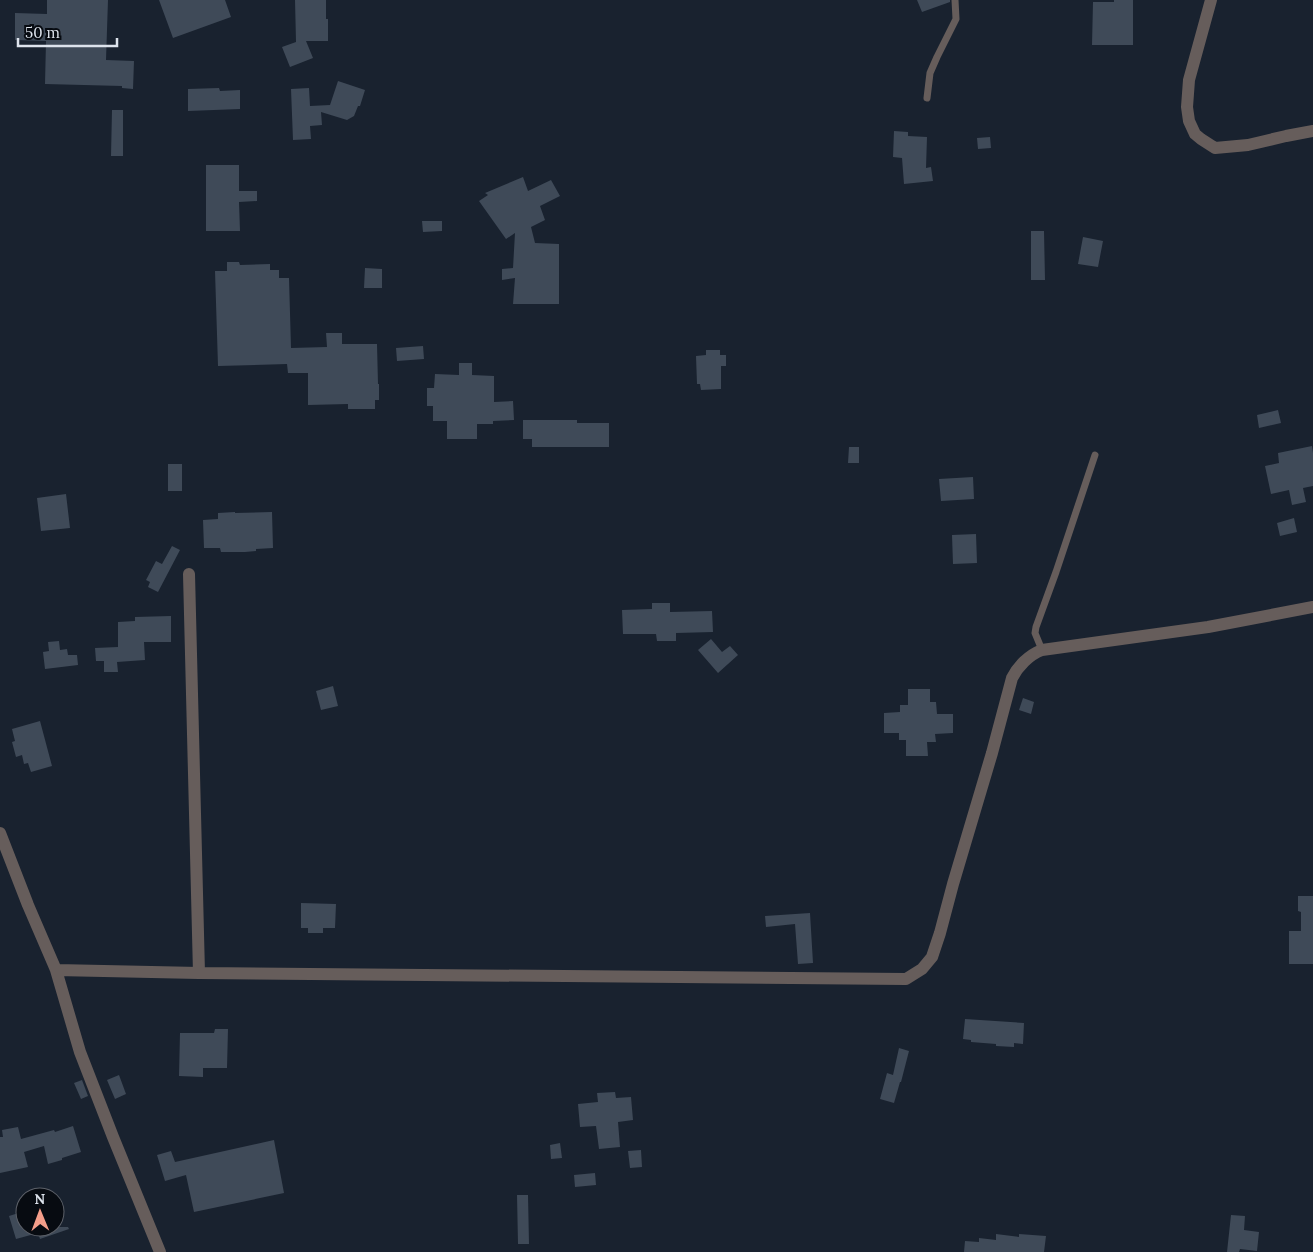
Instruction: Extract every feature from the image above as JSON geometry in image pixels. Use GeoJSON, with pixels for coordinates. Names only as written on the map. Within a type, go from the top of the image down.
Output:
{"type":"FeatureCollection","features":[{"type":"Feature","properties":{"kind":"street"},"geometry":{"type":"LineString","coordinates":[[1212,0],[1190,80],[1189,121],[1195,134],[1215,148],[1248,145],[1313,131]]}},
{"type":"Feature","properties":{"kind":"street"},"geometry":{"type":"LineString","coordinates":[[189,574],[199,972]]}},
{"type":"Feature","properties":{"kind":"street"},"geometry":{"type":"LineString","coordinates":[[56,970],[906,979],[922,969],[932,957],[1012,678],[1016,670],[1029,657],[1042,650],[1208,627],[1313,607]]}},
{"type":"Feature","properties":{"kind":"street"},"geometry":{"type":"LineString","coordinates":[[0,833],[56,970],[84,1060],[160,1252]]}},
{"type":"Feature","properties":{"kind":"lane"},"geometry":{"type":"LineString","coordinates":[[927,98],[930,73],[936,56],[956,19],[955,0]]}},
{"type":"Feature","properties":{"kind":"lane"},"geometry":{"type":"LineString","coordinates":[[1042,650],[1036,627],[1095,455]]}},
{"type":"Feature","properties":{"kind":"building"},"geometry":{"type":"Polygon","coordinates":[[[47,0],[108,0],[106,60],[134,61],[133,89],[122,88],[122,86],[45,84],[46,41],[15,40],[15,13],[47,14],[47,0]]]}},
{"type":"Feature","properties":{"kind":"building"},"geometry":{"type":"Polygon","coordinates":[[[159,0],[225,0],[231,17],[173,38],[159,0]]]}},
{"type":"Feature","properties":{"kind":"building"},"geometry":{"type":"Polygon","coordinates":[[[295,0],[326,0],[328,41],[306,41],[313,58],[290,67],[282,47],[296,42],[295,0]]]}},
{"type":"Feature","properties":{"kind":"building"},"geometry":{"type":"Polygon","coordinates":[[[917,0],[950,0],[950,2],[922,12],[917,0]]]}},
{"type":"Feature","properties":{"kind":"building"},"geometry":{"type":"Polygon","coordinates":[[[1114,0],[1133,0],[1133,45],[1092,45],[1093,2],[1114,2],[1114,0]]]}},
{"type":"Feature","properties":{"kind":"building"},"geometry":{"type":"Polygon","coordinates":[[[338,81],[365,90],[360,106],[358,106],[354,116],[347,120],[321,112],[322,125],[310,126],[311,139],[293,140],[291,89],[309,88],[310,106],[330,105],[338,81]]]}},
{"type":"Feature","properties":{"kind":"building"},"geometry":{"type":"Polygon","coordinates":[[[219,88],[220,91],[240,90],[240,109],[188,111],[188,89],[219,88]]]}},
{"type":"Feature","properties":{"kind":"building"},"geometry":{"type":"Polygon","coordinates":[[[112,110],[123,110],[123,156],[111,156],[112,110]]]}},
{"type":"Feature","properties":{"kind":"building"},"geometry":{"type":"Polygon","coordinates":[[[894,131],[908,132],[908,136],[927,137],[926,168],[931,167],[933,181],[904,184],[902,158],[893,157],[894,131]]]}},
{"type":"Feature","properties":{"kind":"building"},"geometry":{"type":"Polygon","coordinates":[[[990,137],[991,148],[978,149],[977,138],[990,137]]]}},
{"type":"Feature","properties":{"kind":"building"},"geometry":{"type":"Polygon","coordinates":[[[206,165],[239,165],[239,191],[257,191],[257,201],[239,202],[240,231],[206,231],[206,165]]]}},
{"type":"Feature","properties":{"kind":"building"},"geometry":{"type":"Polygon","coordinates":[[[523,177],[528,191],[551,180],[560,196],[540,206],[545,220],[531,227],[535,243],[559,244],[559,304],[513,304],[515,278],[502,280],[502,269],[513,268],[515,233],[506,239],[479,201],[488,195],[485,193],[523,177]]]}},
{"type":"Feature","properties":{"kind":"building"},"geometry":{"type":"Polygon","coordinates":[[[422,221],[442,221],[442,231],[423,232],[422,221]]]}},
{"type":"Feature","properties":{"kind":"building"},"geometry":{"type":"Polygon","coordinates":[[[1031,231],[1044,231],[1045,280],[1031,280],[1031,231]]]}},
{"type":"Feature","properties":{"kind":"building"},"geometry":{"type":"Polygon","coordinates":[[[1083,237],[1103,241],[1098,267],[1078,264],[1083,237]]]}},
{"type":"Feature","properties":{"kind":"building"},"geometry":{"type":"Polygon","coordinates":[[[227,262],[239,262],[240,265],[270,264],[270,270],[279,270],[279,278],[289,278],[291,348],[327,347],[326,333],[342,333],[342,344],[377,344],[379,400],[375,400],[375,409],[348,409],[348,404],[308,405],[308,373],[288,373],[287,364],[218,366],[215,271],[227,271],[227,262]]]}},
{"type":"Feature","properties":{"kind":"building"},"geometry":{"type":"Polygon","coordinates":[[[365,268],[382,269],[382,288],[364,288],[365,268]]]}},
{"type":"Feature","properties":{"kind":"building"},"geometry":{"type":"Polygon","coordinates":[[[423,346],[424,359],[397,361],[396,348],[423,346]]]}},
{"type":"Feature","properties":{"kind":"building"},"geometry":{"type":"Polygon","coordinates":[[[706,350],[720,350],[720,355],[726,355],[726,366],[721,366],[721,389],[701,390],[700,384],[697,384],[696,356],[706,355],[706,350]]]}},
{"type":"Feature","properties":{"kind":"building"},"geometry":{"type":"Polygon","coordinates":[[[459,363],[472,363],[472,375],[494,376],[494,402],[513,401],[514,420],[493,421],[493,424],[477,424],[477,439],[447,439],[447,421],[433,421],[433,406],[427,406],[427,388],[434,388],[435,374],[459,375],[459,363]]]}},
{"type":"Feature","properties":{"kind":"building"},"geometry":{"type":"Polygon","coordinates":[[[1278,410],[1281,423],[1259,428],[1257,415],[1278,410]]]}},
{"type":"Feature","properties":{"kind":"building"},"geometry":{"type":"Polygon","coordinates":[[[523,420],[577,420],[577,423],[609,423],[609,447],[532,447],[532,439],[523,439],[523,420]]]}},
{"type":"Feature","properties":{"kind":"building"},"geometry":{"type":"Polygon","coordinates":[[[1312,446],[1313,486],[1303,488],[1306,502],[1292,505],[1289,490],[1271,494],[1265,466],[1279,463],[1278,453],[1312,446]]]}},
{"type":"Feature","properties":{"kind":"building"},"geometry":{"type":"Polygon","coordinates":[[[849,447],[859,447],[859,463],[848,463],[849,447]]]}},
{"type":"Feature","properties":{"kind":"building"},"geometry":{"type":"Polygon","coordinates":[[[168,464],[182,464],[182,491],[168,491],[168,464]]]}},
{"type":"Feature","properties":{"kind":"building"},"geometry":{"type":"Polygon","coordinates":[[[973,477],[974,499],[941,501],[939,479],[973,477]]]}},
{"type":"Feature","properties":{"kind":"building"},"geometry":{"type":"Polygon","coordinates":[[[66,494],[70,528],[41,531],[37,498],[66,494]]]}},
{"type":"Feature","properties":{"kind":"building"},"geometry":{"type":"Polygon","coordinates":[[[272,512],[273,548],[245,552],[221,552],[220,548],[204,548],[203,520],[218,519],[218,513],[272,512]]]}},
{"type":"Feature","properties":{"kind":"building"},"geometry":{"type":"Polygon","coordinates":[[[1294,518],[1297,532],[1280,536],[1277,523],[1294,518]]]}},
{"type":"Feature","properties":{"kind":"building"},"geometry":{"type":"Polygon","coordinates":[[[976,534],[977,563],[953,564],[952,535],[976,534]]]}},
{"type":"Feature","properties":{"kind":"building"},"geometry":{"type":"Polygon","coordinates":[[[172,546],[180,550],[158,592],[148,587],[150,582],[146,580],[156,561],[162,564],[172,546]]]}},
{"type":"Feature","properties":{"kind":"building"},"geometry":{"type":"Polygon","coordinates":[[[652,603],[670,603],[670,612],[712,611],[713,632],[676,633],[676,641],[657,641],[656,634],[623,634],[622,610],[652,609],[652,603]]]}},
{"type":"Feature","properties":{"kind":"building"},"geometry":{"type":"Polygon","coordinates":[[[171,616],[171,642],[144,642],[145,660],[117,662],[118,672],[104,672],[104,661],[96,661],[95,648],[118,647],[118,622],[135,621],[135,617],[171,616]]]}},
{"type":"Feature","properties":{"kind":"building"},"geometry":{"type":"Polygon","coordinates":[[[711,639],[722,652],[730,646],[738,655],[718,673],[698,650],[711,639]]]}},
{"type":"Feature","properties":{"kind":"building"},"geometry":{"type":"Polygon","coordinates":[[[59,641],[60,650],[67,649],[68,655],[77,655],[78,665],[45,669],[43,652],[49,651],[48,642],[59,641]]]}},
{"type":"Feature","properties":{"kind":"building"},"geometry":{"type":"Polygon","coordinates":[[[333,686],[338,706],[321,710],[316,691],[333,686]]]}},
{"type":"Feature","properties":{"kind":"building"},"geometry":{"type":"Polygon","coordinates":[[[908,689],[930,689],[930,702],[936,702],[937,714],[953,714],[953,733],[935,734],[936,742],[927,742],[928,756],[906,756],[906,740],[899,740],[899,733],[884,733],[884,713],[900,712],[900,705],[908,705],[908,689]]]}},
{"type":"Feature","properties":{"kind":"building"},"geometry":{"type":"Polygon","coordinates":[[[1023,698],[1034,702],[1031,714],[1019,710],[1023,698]]]}},
{"type":"Feature","properties":{"kind":"building"},"geometry":{"type":"Polygon","coordinates":[[[40,721],[52,766],[31,772],[28,763],[24,764],[22,755],[16,757],[12,742],[15,741],[12,729],[40,721]]]}},
{"type":"Feature","properties":{"kind":"building"},"geometry":{"type":"Polygon","coordinates":[[[1298,896],[1313,896],[1313,964],[1289,964],[1289,931],[1301,931],[1301,912],[1298,911],[1298,896]]]}},
{"type":"Feature","properties":{"kind":"building"},"geometry":{"type":"Polygon","coordinates":[[[301,903],[336,904],[335,928],[323,928],[323,933],[308,933],[308,928],[301,928],[301,903]]]}},
{"type":"Feature","properties":{"kind":"building"},"geometry":{"type":"Polygon","coordinates":[[[810,913],[813,963],[798,964],[795,924],[766,927],[765,916],[810,913]]]}},
{"type":"Feature","properties":{"kind":"building"},"geometry":{"type":"Polygon","coordinates":[[[965,1019],[1024,1023],[1023,1044],[1014,1043],[1014,1047],[996,1046],[996,1044],[971,1042],[971,1040],[963,1039],[965,1019]]]}},
{"type":"Feature","properties":{"kind":"building"},"geometry":{"type":"Polygon","coordinates":[[[215,1029],[228,1029],[227,1068],[203,1068],[203,1077],[179,1076],[180,1033],[214,1033],[215,1029]]]}},
{"type":"Feature","properties":{"kind":"building"},"geometry":{"type":"Polygon","coordinates":[[[899,1048],[909,1051],[894,1103],[880,1099],[887,1073],[893,1075],[899,1048]]]}},
{"type":"Feature","properties":{"kind":"building"},"geometry":{"type":"Polygon","coordinates":[[[119,1075],[126,1094],[115,1099],[107,1080],[119,1075]]]}},
{"type":"Feature","properties":{"kind":"building"},"geometry":{"type":"Polygon","coordinates":[[[82,1080],[88,1096],[81,1099],[74,1083],[82,1080]]]}},
{"type":"Feature","properties":{"kind":"building"},"geometry":{"type":"Polygon","coordinates":[[[615,1092],[616,1098],[631,1097],[633,1120],[618,1122],[620,1147],[599,1149],[596,1126],[580,1127],[578,1104],[598,1102],[597,1093],[615,1092]]]}},
{"type":"Feature","properties":{"kind":"building"},"geometry":{"type":"Polygon","coordinates":[[[73,1126],[81,1152],[48,1164],[44,1146],[24,1152],[28,1167],[0,1173],[0,1137],[3,1137],[2,1130],[18,1127],[21,1139],[73,1126]]]}},
{"type":"Feature","properties":{"kind":"building"},"geometry":{"type":"Polygon","coordinates":[[[274,1140],[284,1193],[194,1212],[186,1175],[165,1181],[157,1155],[171,1151],[175,1162],[274,1140]]]}},
{"type":"Feature","properties":{"kind":"building"},"geometry":{"type":"Polygon","coordinates":[[[560,1143],[562,1158],[551,1159],[550,1145],[560,1143]]]}},
{"type":"Feature","properties":{"kind":"building"},"geometry":{"type":"Polygon","coordinates":[[[641,1150],[642,1167],[630,1168],[628,1151],[641,1150]]]}},
{"type":"Feature","properties":{"kind":"building"},"geometry":{"type":"Polygon","coordinates":[[[595,1173],[596,1185],[575,1187],[574,1175],[595,1173]]]}},
{"type":"Feature","properties":{"kind":"building"},"geometry":{"type":"Polygon","coordinates":[[[517,1195],[528,1195],[529,1244],[518,1244],[517,1195]]]}},
{"type":"Feature","properties":{"kind":"building"},"geometry":{"type":"Polygon","coordinates":[[[15,1214],[15,1236],[9,1216],[15,1214]]]}},
{"type":"Feature","properties":{"kind":"building"},"geometry":{"type":"Polygon","coordinates":[[[1231,1215],[1245,1216],[1244,1230],[1259,1232],[1257,1251],[1240,1249],[1239,1252],[1227,1252],[1231,1215]]]}},
{"type":"Feature","properties":{"kind":"building"},"geometry":{"type":"Polygon","coordinates":[[[996,1234],[1019,1237],[1019,1234],[1046,1236],[1044,1252],[964,1252],[965,1241],[979,1242],[979,1238],[996,1240],[996,1234]]]}}]}
